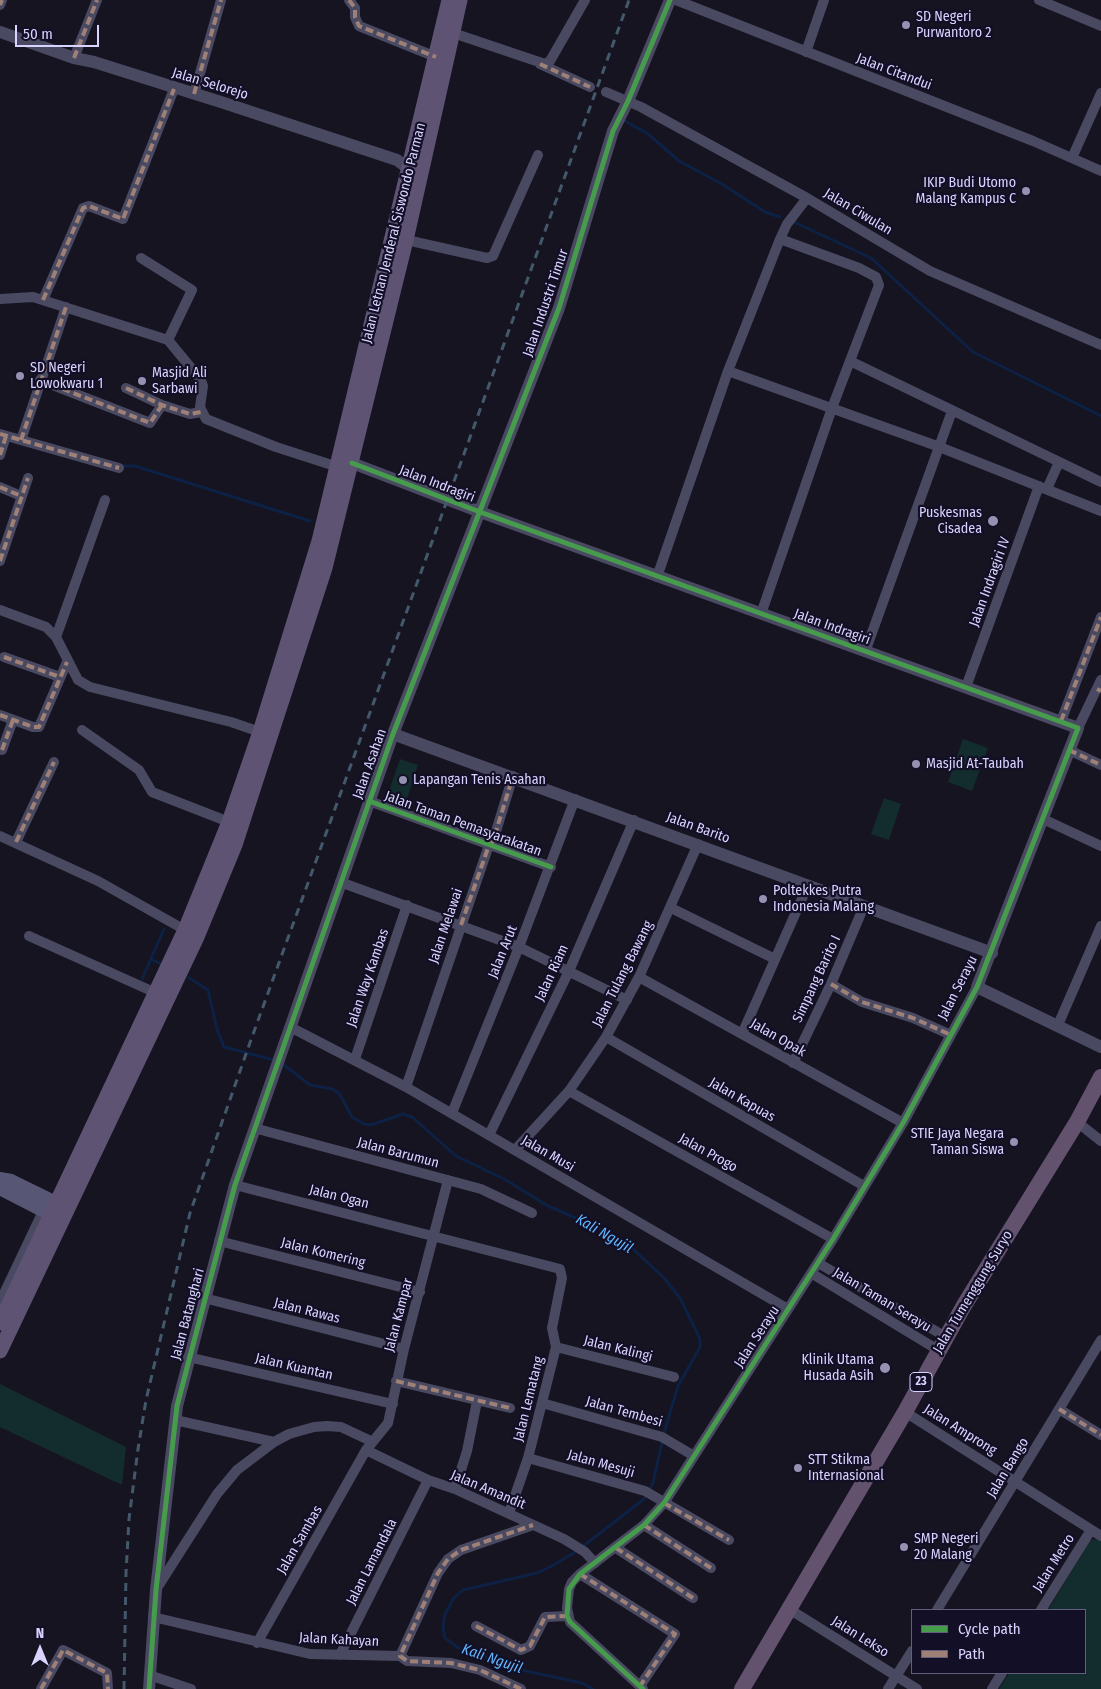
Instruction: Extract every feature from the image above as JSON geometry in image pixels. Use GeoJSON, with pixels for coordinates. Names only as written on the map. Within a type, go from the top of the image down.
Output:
{"type":"FeatureCollection","features":[{"type":"Feature","properties":{"kind":"highway","name":"Jalan Tumenggung Suryo"},"geometry":{"type":"LineString","coordinates":[[742,1689],[906,1412],[942,1343],[1077,1122],[1101,1077]]}},
{"type":"Feature","properties":{"kind":"main road","name":"Jalan Letnan Jenderal Siswondo Parman"},"geometry":{"type":"LineString","coordinates":[[400,238],[409,168],[449,0]]}},
{"type":"Feature","properties":{"kind":"main road","name":"Jalan Letnan Jenderal Siswondo Parman"},"geometry":{"type":"LineString","coordinates":[[345,465],[460,0]]}},
{"type":"Feature","properties":{"kind":"main road"},"geometry":{"type":"LineString","coordinates":[[0,1323],[55,1210],[185,930],[229,842],[228,822],[260,732],[345,465]]}},
{"type":"Feature","properties":{"kind":"main road"},"geometry":{"type":"LineString","coordinates":[[0,1351],[55,1210],[197,937],[325,568],[345,465]]}},
{"type":"Feature","properties":{"kind":"main road"},"geometry":{"type":"LineString","coordinates":[[0,1179],[10,1181],[55,1210]]}},
{"type":"Feature","properties":{"kind":"main road"},"geometry":{"type":"LineString","coordinates":[[0,1188],[55,1210]]}},
{"type":"Feature","properties":{"kind":"street"},"geometry":{"type":"LineString","coordinates":[[0,5],[2,0]]}},
{"type":"Feature","properties":{"kind":"street"},"geometry":{"type":"LineString","coordinates":[[74,58],[97,0]]}},
{"type":"Feature","properties":{"kind":"street"},"geometry":{"type":"LineString","coordinates":[[194,94],[221,0]]}},
{"type":"Feature","properties":{"kind":"street"},"geometry":{"type":"LineString","coordinates":[[349,0],[355,8],[355,17],[359,26],[436,57]]}},
{"type":"Feature","properties":{"kind":"street"},"geometry":{"type":"LineString","coordinates":[[540,64],[550,61],[585,0]]}},
{"type":"Feature","properties":{"kind":"street","name":"Jalan Industri Timur"},"geometry":{"type":"LineString","coordinates":[[480,512],[559,308],[618,119],[628,100],[670,0]]}},
{"type":"Feature","properties":{"kind":"street","name":"Jalan Citandui"},"geometry":{"type":"LineString","coordinates":[[676,0],[1101,171]]}},
{"type":"Feature","properties":{"kind":"street"},"geometry":{"type":"LineString","coordinates":[[806,52],[824,0]]}},
{"type":"Feature","properties":{"kind":"street"},"geometry":{"type":"LineString","coordinates":[[1039,0],[1101,26]]}},
{"type":"Feature","properties":{"kind":"street","name":"Jalan Selorejo"},"geometry":{"type":"LineString","coordinates":[[0,32],[74,58],[94,62],[397,160],[409,168]]}},
{"type":"Feature","properties":{"kind":"street"},"geometry":{"type":"LineString","coordinates":[[453,33],[540,64],[590,87]]}},
{"type":"Feature","properties":{"kind":"street"},"geometry":{"type":"LineString","coordinates":[[44,300],[83,208],[89,206],[123,218],[174,89]]}},
{"type":"Feature","properties":{"kind":"street","name":"Jalan Ciwulan"},"geometry":{"type":"LineString","coordinates":[[606,92],[628,100],[807,198],[930,271],[1101,345]]}},
{"type":"Feature","properties":{"kind":"street"},"geometry":{"type":"LineString","coordinates":[[1072,158],[1100,99]]}},
{"type":"Feature","properties":{"kind":"street"},"geometry":{"type":"LineString","coordinates":[[400,238],[488,258],[493,256],[538,155]]}},
{"type":"Feature","properties":{"kind":"street"},"geometry":{"type":"LineString","coordinates":[[657,577],[728,371],[787,224],[807,198]]}},
{"type":"Feature","properties":{"kind":"street"},"geometry":{"type":"LineString","coordinates":[[761,614],[832,408],[879,285],[876,278],[859,268],[780,240]]}},
{"type":"Feature","properties":{"kind":"street"},"geometry":{"type":"LineString","coordinates":[[141,258],[192,290],[168,340]]}},
{"type":"Feature","properties":{"kind":"street"},"geometry":{"type":"LineString","coordinates":[[0,299],[24,296],[44,300],[168,340],[201,380],[203,386],[201,412],[206,419],[276,447],[345,465]]}},
{"type":"Feature","properties":{"kind":"street"},"geometry":{"type":"LineString","coordinates":[[22,437],[66,308]]}},
{"type":"Feature","properties":{"kind":"street"},"geometry":{"type":"LineString","coordinates":[[850,361],[1101,482]]}},
{"type":"Feature","properties":{"kind":"street"},"geometry":{"type":"LineString","coordinates":[[728,371],[937,446],[1101,511]]}},
{"type":"Feature","properties":{"kind":"street"},"geometry":{"type":"LineString","coordinates":[[40,380],[150,423],[162,405]]}},
{"type":"Feature","properties":{"kind":"street"},"geometry":{"type":"LineString","coordinates":[[126,388],[162,405],[190,414],[201,412]]}},
{"type":"Feature","properties":{"kind":"street"},"geometry":{"type":"LineString","coordinates":[[865,652],[937,446],[952,411]]}},
{"type":"Feature","properties":{"kind":"street"},"geometry":{"type":"LineString","coordinates":[[0,455],[3,435],[22,437],[119,468]]}},
{"type":"Feature","properties":{"kind":"street","name":"Jalan Indragiri IV"},"geometry":{"type":"LineString","coordinates":[[966,687],[1043,488],[1059,462]]}},
{"type":"Feature","properties":{"kind":"street","name":"Jalan Indragiri"},"geometry":{"type":"LineString","coordinates":[[345,465],[1078,728]]}},
{"type":"Feature","properties":{"kind":"street"},"geometry":{"type":"LineString","coordinates":[[0,561],[28,478]]}},
{"type":"Feature","properties":{"kind":"street"},"geometry":{"type":"LineString","coordinates":[[0,487],[21,496]]}},
{"type":"Feature","properties":{"kind":"street"},"geometry":{"type":"LineString","coordinates":[[56,638],[105,500]]}},
{"type":"Feature","properties":{"kind":"street","name":"Jalan Asahan"},"geometry":{"type":"LineString","coordinates":[[292,1028],[368,801],[480,512]]}},
{"type":"Feature","properties":{"kind":"street"},"geometry":{"type":"LineString","coordinates":[[0,610],[37,622],[46,627],[56,638],[78,680],[90,687],[242,725],[260,732]]}},
{"type":"Feature","properties":{"kind":"street"},"geometry":{"type":"LineString","coordinates":[[1061,721],[1101,616]]}},
{"type":"Feature","properties":{"kind":"street"},"geometry":{"type":"LineString","coordinates":[[4,657],[60,678]]}},
{"type":"Feature","properties":{"kind":"street"},"geometry":{"type":"LineString","coordinates":[[0,715],[39,727],[67,662]]}},
{"type":"Feature","properties":{"kind":"street"},"geometry":{"type":"LineString","coordinates":[[992,953],[1068,750],[1100,686]]}},
{"type":"Feature","properties":{"kind":"street"},"geometry":{"type":"LineString","coordinates":[[2,750],[13,720]]}},
{"type":"Feature","properties":{"kind":"street"},"geometry":{"type":"LineString","coordinates":[[82,730],[139,770],[152,792],[228,822]]}},
{"type":"Feature","properties":{"kind":"street","name":"Jalan Barito"},"geometry":{"type":"LineString","coordinates":[[393,734],[634,820],[992,953]]}},
{"type":"Feature","properties":{"kind":"street"},"geometry":{"type":"LineString","coordinates":[[1068,750],[1101,765]]}},
{"type":"Feature","properties":{"kind":"street"},"geometry":{"type":"LineString","coordinates":[[16,842],[54,762]]}},
{"type":"Feature","properties":{"kind":"street","name":"Jalan Melawai"},"geometry":{"type":"LineString","coordinates":[[406,1087],[513,776]]}},
{"type":"Feature","properties":{"kind":"street","name":"Jalan Arut"},"geometry":{"type":"LineString","coordinates":[[452,1113],[551,867],[575,799]]}},
{"type":"Feature","properties":{"kind":"street","name":"Jalan Taman Pemasyarakatan"},"geometry":{"type":"LineString","coordinates":[[368,801],[551,867]]}},
{"type":"Feature","properties":{"kind":"street"},"geometry":{"type":"LineString","coordinates":[[1043,819],[1101,846]]}},
{"type":"Feature","properties":{"kind":"street","name":"Jalan Riam"},"geometry":{"type":"LineString","coordinates":[[489,1136],[569,971],[634,820]]}},
{"type":"Feature","properties":{"kind":"street"},"geometry":{"type":"LineString","coordinates":[[0,836],[98,880],[185,930]]}},
{"type":"Feature","properties":{"kind":"street","name":"Jalan Tulang Bawang"},"geometry":{"type":"LineString","coordinates":[[515,1150],[569,1091],[606,1037],[640,978],[698,844]]}},
{"type":"Feature","properties":{"kind":"street"},"geometry":{"type":"LineString","coordinates":[[340,882],[519,947],[628,1000]]}},
{"type":"Feature","properties":{"kind":"street"},"geometry":{"type":"LineString","coordinates":[[742,1034],[808,885]]}},
{"type":"Feature","properties":{"kind":"street","name":"Jalan Way Kambas"},"geometry":{"type":"LineString","coordinates":[[355,1059],[407,905]]}},
{"type":"Feature","properties":{"kind":"street","name":"Simpang Barito I"},"geometry":{"type":"LineString","coordinates":[[793,1063],[831,984],[864,906]]}},
{"type":"Feature","properties":{"kind":"street"},"geometry":{"type":"LineString","coordinates":[[671,908],[775,960]]}},
{"type":"Feature","properties":{"kind":"street"},"geometry":{"type":"LineString","coordinates":[[1058,1025],[1101,926]]}},
{"type":"Feature","properties":{"kind":"street"},"geometry":{"type":"LineString","coordinates":[[29,936],[156,993]]}},
{"type":"Feature","properties":{"kind":"street","name":"Jalan Serayu"},"geometry":{"type":"LineString","coordinates":[[567,1616],[569,1589],[580,1574],[644,1525],[664,1503],[788,1310],[903,1123],[978,987],[992,953]]}},
{"type":"Feature","properties":{"kind":"street","name":"Jalan Opak"},"geometry":{"type":"LineString","coordinates":[[640,978],[903,1123]]}},
{"type":"Feature","properties":{"kind":"street"},"geometry":{"type":"LineString","coordinates":[[831,984],[862,1002],[913,1018],[951,1035]]}},
{"type":"Feature","properties":{"kind":"street"},"geometry":{"type":"LineString","coordinates":[[978,987],[1101,1047]]}},
{"type":"Feature","properties":{"kind":"street","name":"Jalan Batanghari"},"geometry":{"type":"LineString","coordinates":[[149,1689],[153,1617],[175,1420],[188,1357],[235,1185],[254,1128],[292,1028]]}},
{"type":"Feature","properties":{"kind":"street","name":"Jalan Musi"},"geometry":{"type":"LineString","coordinates":[[292,1028],[355,1059],[452,1113],[788,1310]]}},
{"type":"Feature","properties":{"kind":"street","name":"Jalan Kapuas"},"geometry":{"type":"LineString","coordinates":[[606,1037],[864,1186]]}},
{"type":"Feature","properties":{"kind":"street","name":"Jalan Progo"},"geometry":{"type":"LineString","coordinates":[[569,1091],[833,1239]]}},
{"type":"Feature","properties":{"kind":"street"},"geometry":{"type":"LineString","coordinates":[[1077,1122],[1101,1141]]}},
{"type":"Feature","properties":{"kind":"street","name":"Jalan Barumun"},"geometry":{"type":"LineString","coordinates":[[254,1128],[481,1189],[532,1213]]}},
{"type":"Feature","properties":{"kind":"street","name":"Jalan Kampar"},"geometry":{"type":"LineString","coordinates":[[369,1446],[388,1423],[396,1381],[435,1237],[448,1180]]}},
{"type":"Feature","properties":{"kind":"street","name":"Jalan Ogan"},"geometry":{"type":"LineString","coordinates":[[235,1185],[435,1237]]}},
{"type":"Feature","properties":{"kind":"street"},"geometry":{"type":"LineString","coordinates":[[0,1302],[55,1210]]}},
{"type":"Feature","properties":{"kind":"street","name":"Jalan Lematang"},"geometry":{"type":"LineString","coordinates":[[435,1237],[560,1269],[562,1278],[552,1328],[556,1347],[528,1458],[508,1513]]}},
{"type":"Feature","properties":{"kind":"street","name":"Jalan Komering"},"geometry":{"type":"LineString","coordinates":[[219,1241],[420,1292]]}},
{"type":"Feature","properties":{"kind":"street","name":"Jalan Taman Serayu"},"geometry":{"type":"LineString","coordinates":[[818,1263],[942,1343]]}},
{"type":"Feature","properties":{"kind":"street","name":"Jalan Taman Serayu"},"geometry":{"type":"LineString","coordinates":[[811,1273],[942,1343]]}},
{"type":"Feature","properties":{"kind":"street","name":"Jalan Rawas"},"geometry":{"type":"LineString","coordinates":[[204,1298],[404,1349]]}},
{"type":"Feature","properties":{"kind":"street","name":"Jalan Bango"},"geometry":{"type":"LineString","coordinates":[[938,1609],[1101,1340]]}},
{"type":"Feature","properties":{"kind":"street","name":"Jalan Kalingi"},"geometry":{"type":"LineString","coordinates":[[556,1347],[674,1377]]}},
{"type":"Feature","properties":{"kind":"street","name":"Jalan Kuantan"},"geometry":{"type":"LineString","coordinates":[[188,1357],[393,1404]]}},
{"type":"Feature","properties":{"kind":"street"},"geometry":{"type":"LineString","coordinates":[[396,1381],[510,1408]]}},
{"type":"Feature","properties":{"kind":"street"},"geometry":{"type":"LineString","coordinates":[[455,1489],[467,1451],[477,1401]]}},
{"type":"Feature","properties":{"kind":"street","name":"Jalan Tembesi"},"geometry":{"type":"LineString","coordinates":[[542,1403],[666,1439],[694,1456]]}},
{"type":"Feature","properties":{"kind":"street"},"geometry":{"type":"LineString","coordinates":[[1058,1410],[1101,1435]]}},
{"type":"Feature","properties":{"kind":"street","name":"Jalan Amprong"},"geometry":{"type":"LineString","coordinates":[[906,1412],[1101,1536]]}},
{"type":"Feature","properties":{"kind":"street"},"geometry":{"type":"LineString","coordinates":[[175,1420],[274,1442]]}},
{"type":"Feature","properties":{"kind":"street","name":"Jalan Amandit"},"geometry":{"type":"LineString","coordinates":[[156,1590],[217,1494],[237,1470],[274,1442],[297,1432],[314,1427],[327,1426],[341,1427],[364,1436],[369,1446],[428,1480],[455,1489],[574,1544],[595,1563]]}},
{"type":"Feature","properties":{"kind":"street","name":"Jalan Sambas"},"geometry":{"type":"LineString","coordinates":[[257,1643],[369,1446]]}},
{"type":"Feature","properties":{"kind":"street","name":"Jalan Mesuji"},"geometry":{"type":"LineString","coordinates":[[528,1458],[649,1493],[729,1540]]}},
{"type":"Feature","properties":{"kind":"street","name":"Jalan Lamandala"},"geometry":{"type":"LineString","coordinates":[[340,1655],[428,1480]]}},
{"type":"Feature","properties":{"kind":"street"},"geometry":{"type":"LineString","coordinates":[[400,1656],[435,1581],[448,1559],[461,1550],[534,1525]]}},
{"type":"Feature","properties":{"kind":"street"},"geometry":{"type":"LineString","coordinates":[[644,1525],[711,1568]]}},
{"type":"Feature","properties":{"kind":"street","name":"Jalan Metro"},"geometry":{"type":"LineString","coordinates":[[1042,1609],[1091,1530]]}},
{"type":"Feature","properties":{"kind":"street"},"geometry":{"type":"LineString","coordinates":[[616,1548],[693,1598]]}},
{"type":"Feature","properties":{"kind":"street"},"geometry":{"type":"LineString","coordinates":[[476,1626],[521,1650],[530,1646],[545,1617],[567,1616],[586,1638],[641,1688],[674,1634],[580,1574]]}},
{"type":"Feature","properties":{"kind":"street","name":"Jalan Lekso"},"geometry":{"type":"LineString","coordinates":[[788,1609],[917,1689]]}},
{"type":"Feature","properties":{"kind":"street","name":"Jalan Kahayan"},"geometry":{"type":"LineString","coordinates":[[153,1617],[310,1654],[400,1656],[408,1661],[452,1663],[480,1670],[521,1689]]}},
{"type":"Feature","properties":{"kind":"street"},"geometry":{"type":"LineString","coordinates":[[40,1689],[63,1650],[107,1673],[108,1689]]}},
{"type":"Feature","properties":{"kind":"street"},"geometry":{"type":"LineString","coordinates":[[888,1689],[911,1653]]}},
{"type":"Feature","properties":{"kind":"street"},"geometry":{"type":"LineString","coordinates":[[992,1689],[1001,1674]]}},
{"type":"Feature","properties":{"kind":"street"},"geometry":{"type":"LineString","coordinates":[[149,1675],[191,1689]]}},
{"type":"Feature","properties":{"kind":"green space"},"geometry":{"type":"Polygon","coordinates":[[[963,739],[988,748],[972,791],[948,782],[963,739]]]}},
{"type":"Feature","properties":{"kind":"green space","name":"Lapangan Tenis Asahan"},"geometry":{"type":"Polygon","coordinates":[[[400,759],[418,765],[406,802],[388,794],[400,759]]]}},
{"type":"Feature","properties":{"kind":"green space"},"geometry":{"type":"Polygon","coordinates":[[[884,798],[901,804],[889,840],[871,834],[884,798]]]}},
{"type":"Feature","properties":{"kind":"green space"},"geometry":{"type":"Polygon","coordinates":[[[0,1384],[126,1447],[122,1485],[0,1427],[0,1384]]]}},
{"type":"Feature","properties":{"kind":"green space"},"geometry":{"type":"Polygon","coordinates":[[[1094,1539],[1101,1541],[1101,1689],[999,1689],[1008,1674],[1086,1674],[1086,1609],[1049,1609],[1090,1541],[1094,1539]]]}},
{"type":"Feature","properties":{"kind":"waterway"},"geometry":{"type":"LineString","coordinates":[[623,120],[647,133],[679,161],[722,184],[765,212],[780,217]]}},
{"type":"Feature","properties":{"kind":"waterway"},"geometry":{"type":"LineString","coordinates":[[794,222],[871,258],[973,352],[1101,416]]}},
{"type":"Feature","properties":{"kind":"waterway"},"geometry":{"type":"LineString","coordinates":[[121,466],[135,466],[310,521]]}},
{"type":"Feature","properties":{"kind":"waterway"},"geometry":{"type":"LineString","coordinates":[[142,979],[164,929]]}},
{"type":"Feature","properties":{"kind":"waterway","name":"Kali Ngujil"},"geometry":{"type":"LineString","coordinates":[[151,959],[161,964]]}},
{"type":"Feature","properties":{"kind":"waterway","name":"Kali Ngujil"},"geometry":{"type":"LineString","coordinates":[[189,978],[208,990],[217,1029],[224,1047],[274,1060]]}},
{"type":"Feature","properties":{"kind":"waterway","name":"Kali Ngujil"},"geometry":{"type":"LineString","coordinates":[[280,1062],[310,1085],[332,1089],[339,1093],[352,1117],[364,1124],[371,1125],[403,1114],[412,1117],[456,1156],[506,1180],[548,1206],[599,1228],[630,1246],[664,1278],[680,1298],[700,1339],[700,1347],[678,1386],[664,1433],[653,1483],[644,1499],[582,1547]]}},
{"type":"Feature","properties":{"kind":"waterway","name":"Kali Ngujil"},"geometry":{"type":"LineString","coordinates":[[577,1551],[537,1573],[463,1590],[454,1598],[445,1614],[443,1628],[445,1638],[457,1647],[526,1671],[582,1683],[593,1689]]}},
{"type":"Feature","properties":{"kind":"railway"},"geometry":{"type":"LineString","coordinates":[[124,1689],[129,1519],[138,1449],[146,1400],[190,1213],[252,1037],[629,0]]}},
{"type":"Feature","properties":{"kind":"marked path"},"geometry":{"type":"LineString","coordinates":[[0,5],[2,0]]}},
{"type":"Feature","properties":{"kind":"marked path"},"geometry":{"type":"LineString","coordinates":[[74,58],[97,0]]}},
{"type":"Feature","properties":{"kind":"marked path"},"geometry":{"type":"LineString","coordinates":[[194,94],[221,0]]}},
{"type":"Feature","properties":{"kind":"marked path"},"geometry":{"type":"LineString","coordinates":[[349,0],[355,8],[355,17],[359,26],[436,57]]}},
{"type":"Feature","properties":{"kind":"marked path"},"geometry":{"type":"LineString","coordinates":[[540,64],[590,87]]}},
{"type":"Feature","properties":{"kind":"marked path"},"geometry":{"type":"LineString","coordinates":[[43,300],[83,208],[89,206],[123,219],[174,89]]}},
{"type":"Feature","properties":{"kind":"marked path"},"geometry":{"type":"LineString","coordinates":[[21,440],[66,307]]}},
{"type":"Feature","properties":{"kind":"marked path"},"geometry":{"type":"LineString","coordinates":[[40,380],[150,423],[162,405]]}},
{"type":"Feature","properties":{"kind":"marked path"},"geometry":{"type":"LineString","coordinates":[[126,388],[162,405],[190,414],[201,412]]}},
{"type":"Feature","properties":{"kind":"marked path"},"geometry":{"type":"LineString","coordinates":[[0,434],[119,468]]}},
{"type":"Feature","properties":{"kind":"marked path"},"geometry":{"type":"LineString","coordinates":[[0,455],[6,436]]}},
{"type":"Feature","properties":{"kind":"marked path"},"geometry":{"type":"LineString","coordinates":[[0,561],[28,478]]}},
{"type":"Feature","properties":{"kind":"marked path"},"geometry":{"type":"LineString","coordinates":[[0,487],[21,496]]}},
{"type":"Feature","properties":{"kind":"marked path"},"geometry":{"type":"LineString","coordinates":[[1061,721],[1101,617]]}},
{"type":"Feature","properties":{"kind":"marked path"},"geometry":{"type":"LineString","coordinates":[[4,657],[60,677]]}},
{"type":"Feature","properties":{"kind":"marked path"},"geometry":{"type":"LineString","coordinates":[[0,715],[33,727],[39,727],[67,662]]}},
{"type":"Feature","properties":{"kind":"marked path"},"geometry":{"type":"LineString","coordinates":[[1097,689],[1101,691]]}},
{"type":"Feature","properties":{"kind":"marked path"},"geometry":{"type":"LineString","coordinates":[[2,750],[13,720]]}},
{"type":"Feature","properties":{"kind":"marked path"},"geometry":{"type":"LineString","coordinates":[[1069,750],[1101,765]]}},
{"type":"Feature","properties":{"kind":"marked path"},"geometry":{"type":"LineString","coordinates":[[16,842],[54,762]]}},
{"type":"Feature","properties":{"kind":"marked path"},"geometry":{"type":"LineString","coordinates":[[461,925],[488,848],[493,841],[513,776]]}},
{"type":"Feature","properties":{"kind":"marked path"},"geometry":{"type":"LineString","coordinates":[[831,984],[862,1002],[913,1018],[951,1035]]}},
{"type":"Feature","properties":{"kind":"marked path"},"geometry":{"type":"LineString","coordinates":[[396,1381],[510,1408]]}},
{"type":"Feature","properties":{"kind":"marked path"},"geometry":{"type":"LineString","coordinates":[[1059,1409],[1101,1435]]}},
{"type":"Feature","properties":{"kind":"marked path"},"geometry":{"type":"LineString","coordinates":[[664,1503],[729,1540]]}},
{"type":"Feature","properties":{"kind":"marked path"},"geometry":{"type":"LineString","coordinates":[[521,1689],[480,1670],[451,1663],[407,1661],[400,1656],[438,1573],[448,1559],[461,1550],[533,1525]]}},
{"type":"Feature","properties":{"kind":"marked path"},"geometry":{"type":"LineString","coordinates":[[644,1525],[711,1568]]}},
{"type":"Feature","properties":{"kind":"marked path"},"geometry":{"type":"LineString","coordinates":[[616,1548],[693,1598]]}},
{"type":"Feature","properties":{"kind":"marked path"},"geometry":{"type":"LineString","coordinates":[[580,1574],[675,1634],[640,1686]]}},
{"type":"Feature","properties":{"kind":"marked path"},"geometry":{"type":"LineString","coordinates":[[476,1626],[521,1650],[530,1646],[545,1617],[567,1616]]}},
{"type":"Feature","properties":{"kind":"marked path"},"geometry":{"type":"LineString","coordinates":[[41,1689],[63,1650],[107,1673],[108,1689]]}},
{"type":"Feature","properties":{"kind":"cycle path"},"geometry":{"type":"LineString","coordinates":[[149,1689],[156,1590],[177,1406],[235,1185],[393,734],[559,308],[613,131],[628,101],[670,0]]}},
{"type":"Feature","properties":{"kind":"cycle path"},"geometry":{"type":"LineString","coordinates":[[352,463],[480,512],[1078,728],[977,987],[903,1123],[833,1239],[664,1503],[644,1525],[580,1574],[569,1589],[567,1616],[570,1622],[643,1689]]}},
{"type":"Feature","properties":{"kind":"cycle path"},"geometry":{"type":"LineString","coordinates":[[369,801],[551,867]]}},
{"type":"Feature","properties":{"kind":"place","name":"SD Negeri Purwantoro 2"},"geometry":{"type":"Point","coordinates":[906,25]}},
{"type":"Feature","properties":{"kind":"place","name":"IKIP Budi Utomo Malang Kampus C"},"geometry":{"type":"Point","coordinates":[1026,191]}},
{"type":"Feature","properties":{"kind":"place","name":"SD Negeri Lowokwaru 1"},"geometry":{"type":"Point","coordinates":[20,376]}},
{"type":"Feature","properties":{"kind":"place","name":"Masjid Ali Sarbawi"},"geometry":{"type":"Point","coordinates":[142,381]}},
{"type":"Feature","properties":{"kind":"place","name":"Puskesmas Cisadea"},"geometry":{"type":"Point","coordinates":[993,521]}},
{"type":"Feature","properties":{"kind":"place","name":"Masjid At-Taubah"},"geometry":{"type":"Point","coordinates":[916,764]}},
{"type":"Feature","properties":{"kind":"place","name":"Lapangan Tenis Asahan"},"geometry":{"type":"Point","coordinates":[403,780]}},
{"type":"Feature","properties":{"kind":"place","name":"Poltekkes Putra Indonesia Malang"},"geometry":{"type":"Point","coordinates":[763,899]}},
{"type":"Feature","properties":{"kind":"place","name":"STIE Jaya Negara Taman Siswa"},"geometry":{"type":"Point","coordinates":[1014,1142]}},
{"type":"Feature","properties":{"kind":"place","name":"Klinik Utama Husada Asih"},"geometry":{"type":"Point","coordinates":[885,1368]}},
{"type":"Feature","properties":{"kind":"place","name":"STT Stikma Internasional"},"geometry":{"type":"Point","coordinates":[798,1468]}},
{"type":"Feature","properties":{"kind":"place","name":"SMP Negeri 20 Malang"},"geometry":{"type":"Point","coordinates":[904,1547]}}]}
